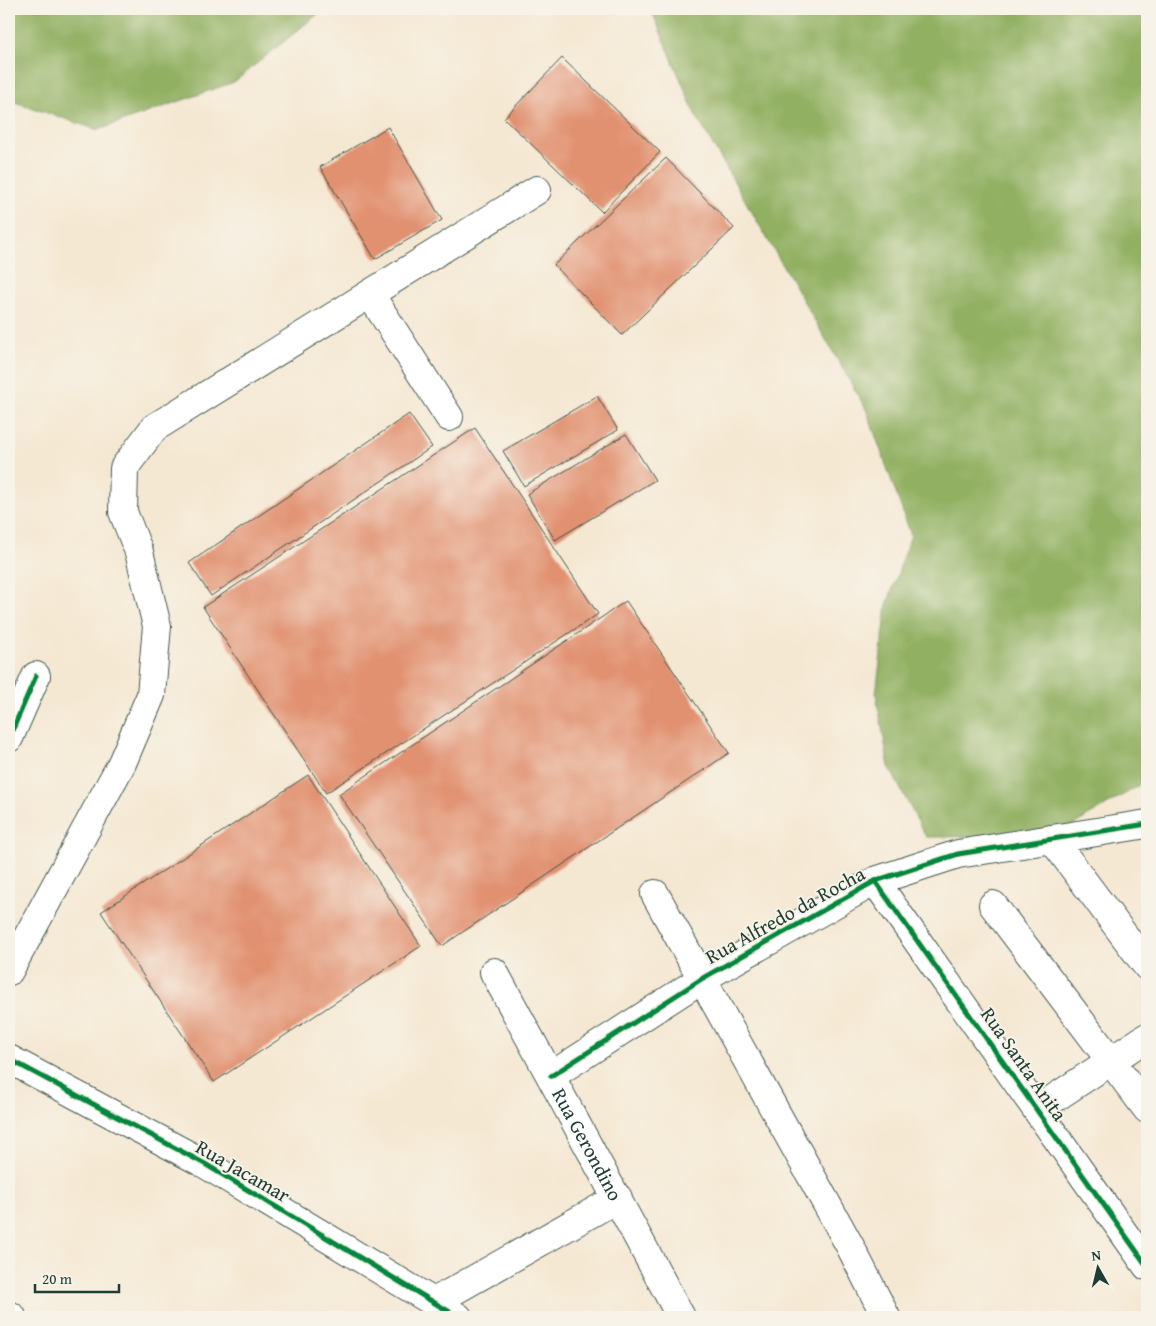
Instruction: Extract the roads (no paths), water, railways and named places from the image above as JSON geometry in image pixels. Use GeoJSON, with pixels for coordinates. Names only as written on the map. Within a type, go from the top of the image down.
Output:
{"type":"FeatureCollection","features":[{"type":"Feature","properties":{"kind":"street"},"geometry":{"type":"LineString","coordinates":[[9,971],[122,764],[150,695],[157,626],[139,552],[123,512],[124,468],[154,428],[536,190]]}},
{"type":"Feature","properties":{"kind":"street"},"geometry":{"type":"LineString","coordinates":[[370,294],[449,417]]}},
{"type":"Feature","properties":{"kind":"street"},"geometry":{"type":"LineString","coordinates":[[9,738],[36,676]]}},
{"type":"Feature","properties":{"kind":"street","name":"Rua Alfredo da Rocha"},"geometry":{"type":"LineString","coordinates":[[551,1076],[703,978],[875,881],[958,854],[1147,824]]}},
{"type":"Feature","properties":{"kind":"street"},"geometry":{"type":"LineString","coordinates":[[1052,839],[1147,966]]}},
{"type":"Feature","properties":{"kind":"street","name":"Rua Santa Anita"},"geometry":{"type":"LineString","coordinates":[[875,881],[1038,1109],[1147,1266]]}},
{"type":"Feature","properties":{"kind":"street","name":"Rua Alfredo da Rocha"},"geometry":{"type":"LineString","coordinates":[[655,894],[850,1246],[886,1317]]}},
{"type":"Feature","properties":{"kind":"street"},"geometry":{"type":"LineString","coordinates":[[993,905],[1112,1060],[1147,1110]]}},
{"type":"Feature","properties":{"kind":"street","name":"Rua Gerondino"},"geometry":{"type":"LineString","coordinates":[[494,972],[681,1317]]}},
{"type":"Feature","properties":{"kind":"street"},"geometry":{"type":"LineString","coordinates":[[1038,1109],[1147,1037]]}},
{"type":"Feature","properties":{"kind":"street","name":"Rua Jacamar"},"geometry":{"type":"LineString","coordinates":[[13,1069],[205,1164],[458,1317]]}},
{"type":"Feature","properties":{"kind":"street"},"geometry":{"type":"LineString","coordinates":[[434,1302],[618,1198]]}},
{"type":"Feature","properties":{"kind":"street"},"geometry":{"type":"LineString","coordinates":[[9,1314],[12,1317]]}}]}
